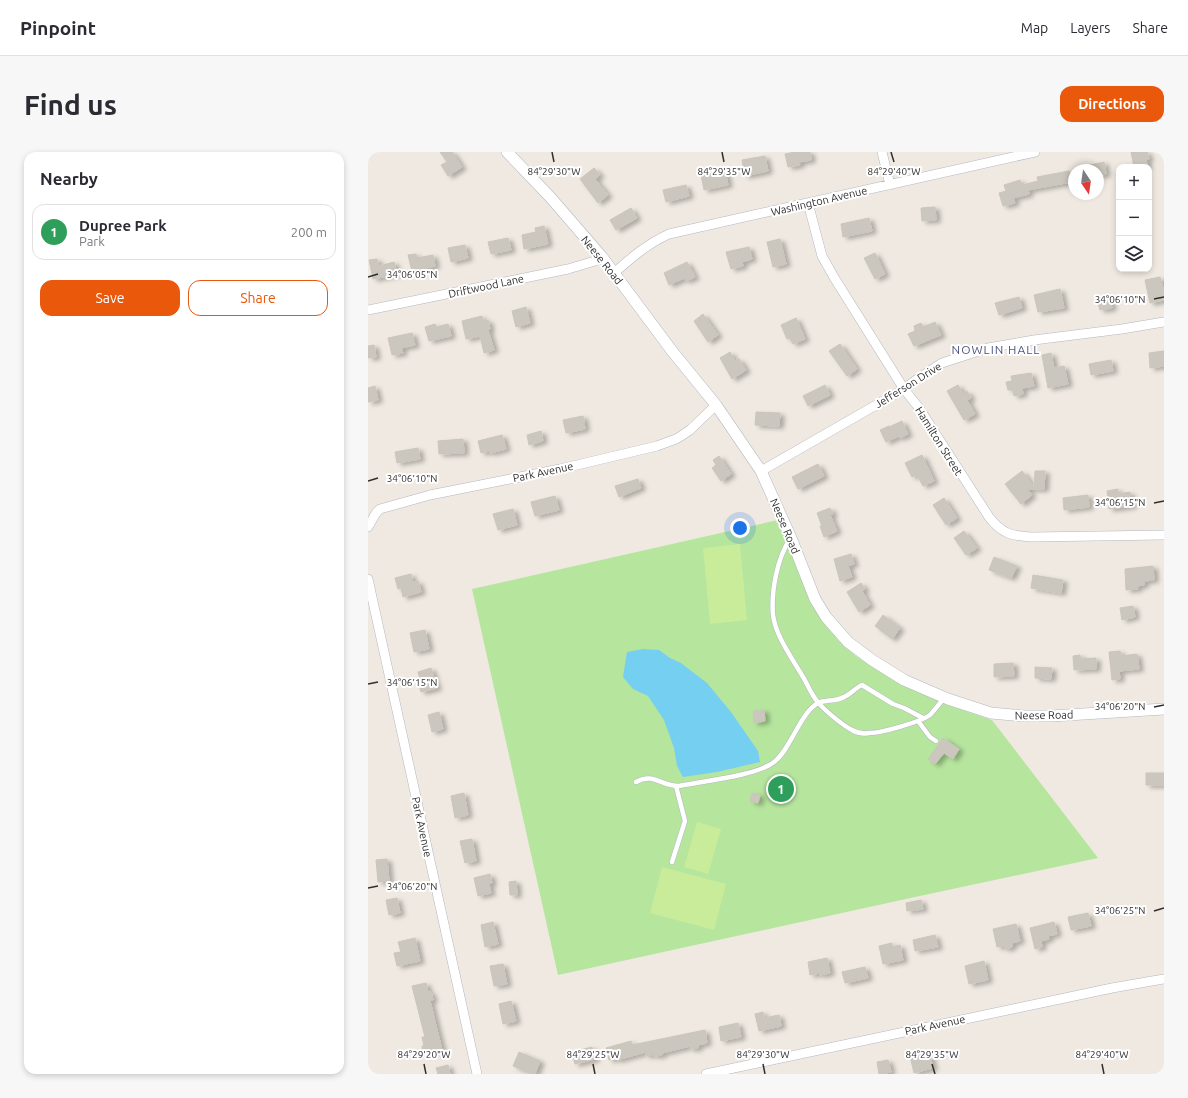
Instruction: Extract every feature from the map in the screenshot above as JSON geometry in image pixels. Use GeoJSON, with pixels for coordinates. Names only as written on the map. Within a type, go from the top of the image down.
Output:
{"type":"FeatureCollection","features":[{"type":"Feature","properties":{"kind":"street","name":"Neese Road"},"geometry":{"type":"LineString","coordinates":[[507,152],[602,257],[672,351],[716,405],[761,471],[791,538],[815,599],[826,618],[848,642],[872,660],[904,680],[944,698],[991,713],[1024,716],[1078,715],[1164,709]]}},
{"type":"Feature","properties":{"kind":"street"},"geometry":{"type":"LineString","coordinates":[[882,152],[890,184]]}},
{"type":"Feature","properties":{"kind":"street","name":"Washington Avenue"},"geometry":{"type":"LineString","coordinates":[[614,273],[644,248],[668,234],[808,204],[1035,152]]}},
{"type":"Feature","properties":{"kind":"street","name":"Hamilton Street"},"geometry":{"type":"LineString","coordinates":[[808,204],[822,256],[835,279],[904,389],[919,408],[988,517],[996,526],[1002,531],[1015,536],[1032,537],[1164,535]]}},
{"type":"Feature","properties":{"kind":"street","name":"Driftwood Lane"},"geometry":{"type":"LineString","coordinates":[[368,310],[568,270],[595,261],[602,257]]}},
{"type":"Feature","properties":{"kind":"street","name":"Jefferson Drive"},"geometry":{"type":"LineString","coordinates":[[761,471],[904,389],[942,363],[988,348],[1164,322]]}},
{"type":"Feature","properties":{"kind":"street","name":"Park Avenue"},"geometry":{"type":"LineString","coordinates":[[369,524],[380,509],[430,495],[560,469],[657,446],[676,439],[690,430],[716,405]]}},
{"type":"Feature","properties":{"kind":"street","name":"Park Avenue"},"geometry":{"type":"LineString","coordinates":[[368,579],[477,1074]]}},
{"type":"Feature","properties":{"kind":"street","name":"Park Avenue"},"geometry":{"type":"LineString","coordinates":[[706,1074],[1112,988],[1164,979]]}},
{"type":"Feature","properties":{"kind":"lane"},"geometry":{"type":"LineString","coordinates":[[791,538],[785,546],[774,583],[773,615],[778,633],[818,702],[827,711],[852,730],[859,733],[869,734],[882,732],[930,715],[944,698]]}},
{"type":"Feature","properties":{"kind":"lane"},"geometry":{"type":"LineString","coordinates":[[636,782],[648,777],[672,786],[676,786],[749,773],[762,768],[774,762],[783,752],[810,710],[818,702],[844,698],[857,687],[862,685],[921,719],[930,737],[936,741]]}},
{"type":"Feature","properties":{"kind":"lane"},"geometry":{"type":"LineString","coordinates":[[672,862],[685,821],[676,786]]}},
{"type":"Feature","properties":{"kind":"green space"},"geometry":{"type":"Polygon","coordinates":[[[778,520],[823,621],[839,641],[856,656],[898,682],[945,704],[992,720],[1098,858],[558,975],[472,589],[778,520]]]}},
{"type":"Feature","properties":{"kind":"green space"},"geometry":{"type":"Polygon","coordinates":[[[740,544],[747,620],[710,624],[703,548],[740,544]]]}},
{"type":"Feature","properties":{"kind":"green space"},"geometry":{"type":"Polygon","coordinates":[[[697,822],[721,829],[708,874],[684,867],[697,822]]]}},
{"type":"Feature","properties":{"kind":"green space"},"geometry":{"type":"Polygon","coordinates":[[[662,867],[726,884],[714,930],[650,913],[662,867]]]}},
{"type":"Feature","properties":{"kind":"water"},"geometry":{"type":"Polygon","coordinates":[[[643,649],[659,650],[670,658],[681,663],[707,683],[731,712],[758,751],[760,762],[717,772],[683,777],[677,766],[674,748],[664,720],[648,696],[633,689],[623,677],[627,652],[643,649]]]}},
{"type":"Feature","properties":{"kind":"building"},"geometry":{"type":"Polygon","coordinates":[[[440,152],[452,152],[462,167],[448,176],[441,165],[447,162],[440,152]]]}},
{"type":"Feature","properties":{"kind":"building"},"geometry":{"type":"Polygon","coordinates":[[[810,152],[811,160],[799,162],[800,165],[788,167],[785,154],[810,152]]]}},
{"type":"Feature","properties":{"kind":"building"},"geometry":{"type":"Polygon","coordinates":[[[1131,152],[1147,152],[1149,159],[1146,160],[1147,164],[1133,164],[1131,152]]]}},
{"type":"Feature","properties":{"kind":"building"},"geometry":{"type":"Polygon","coordinates":[[[765,156],[768,171],[745,176],[742,160],[765,156]]]}},
{"type":"Feature","properties":{"kind":"building"},"geometry":{"type":"Polygon","coordinates":[[[1104,162],[1106,174],[1104,174],[1104,164],[1095,164],[1104,162]]]}},
{"type":"Feature","properties":{"kind":"building"},"geometry":{"type":"Polygon","coordinates":[[[594,168],[600,175],[595,179],[608,195],[598,203],[580,179],[594,168]]]}},
{"type":"Feature","properties":{"kind":"building"},"geometry":{"type":"Polygon","coordinates":[[[725,170],[728,185],[704,190],[701,175],[725,170]]]}},
{"type":"Feature","properties":{"kind":"building"},"geometry":{"type":"Polygon","coordinates":[[[1068,171],[1068,183],[1028,190],[1029,194],[1013,198],[1015,203],[1003,206],[999,193],[1006,191],[1004,185],[1020,180],[1022,185],[1038,181],[1037,177],[1068,171]]]}},
{"type":"Feature","properties":{"kind":"building"},"geometry":{"type":"Polygon","coordinates":[[[686,185],[689,196],[666,202],[663,190],[686,185]]]}},
{"type":"Feature","properties":{"kind":"building"},"geometry":{"type":"Polygon","coordinates":[[[935,207],[936,220],[922,221],[921,208],[935,207]]]}},
{"type":"Feature","properties":{"kind":"building"},"geometry":{"type":"Polygon","coordinates":[[[631,208],[637,218],[616,230],[610,220],[631,208]]]}},
{"type":"Feature","properties":{"kind":"building"},"geometry":{"type":"Polygon","coordinates":[[[869,218],[872,231],[843,237],[841,224],[869,218]]]}},
{"type":"Feature","properties":{"kind":"building"},"geometry":{"type":"Polygon","coordinates":[[[544,226],[548,244],[524,249],[522,235],[536,232],[535,228],[544,226]]]}},
{"type":"Feature","properties":{"kind":"building"},"geometry":{"type":"Polygon","coordinates":[[[508,238],[511,250],[491,254],[488,242],[508,238]]]}},
{"type":"Feature","properties":{"kind":"building"},"geometry":{"type":"Polygon","coordinates":[[[780,239],[786,264],[773,267],[767,242],[780,239]]]}},
{"type":"Feature","properties":{"kind":"building"},"geometry":{"type":"Polygon","coordinates":[[[465,245],[468,258],[451,262],[448,248],[465,245]]]}},
{"type":"Feature","properties":{"kind":"building"},"geometry":{"type":"Polygon","coordinates":[[[749,247],[752,259],[742,262],[743,266],[731,269],[726,252],[749,247]]]}},
{"type":"Feature","properties":{"kind":"building"},"geometry":{"type":"Polygon","coordinates":[[[875,253],[885,274],[875,279],[864,258],[875,253]]]}},
{"type":"Feature","properties":{"kind":"building"},"geometry":{"type":"Polygon","coordinates":[[[416,254],[417,258],[433,255],[435,266],[412,271],[408,255],[416,254]]]}},
{"type":"Feature","properties":{"kind":"building"},"geometry":{"type":"Polygon","coordinates":[[[377,259],[379,266],[394,262],[397,274],[373,279],[369,260],[377,259]]]}},
{"type":"Feature","properties":{"kind":"building"},"geometry":{"type":"Polygon","coordinates":[[[687,262],[695,277],[686,281],[684,278],[669,285],[664,273],[687,262]]]}},
{"type":"Feature","properties":{"kind":"building"},"geometry":{"type":"Polygon","coordinates":[[[1160,277],[1164,292],[1164,300],[1150,303],[1145,280],[1160,277]]]}},
{"type":"Feature","properties":{"kind":"building"},"geometry":{"type":"Polygon","coordinates":[[[1060,289],[1064,308],[1038,312],[1034,295],[1060,289]]]}},
{"type":"Feature","properties":{"kind":"building"},"geometry":{"type":"Polygon","coordinates":[[[1019,297],[1022,308],[999,315],[995,303],[1019,297]]]}},
{"type":"Feature","properties":{"kind":"building"},"geometry":{"type":"Polygon","coordinates":[[[1110,298],[1112,308],[1100,310],[1097,300],[1110,298]]]}},
{"type":"Feature","properties":{"kind":"building"},"geometry":{"type":"Polygon","coordinates":[[[526,307],[530,323],[516,327],[512,311],[526,307]]]}},
{"type":"Feature","properties":{"kind":"building"},"geometry":{"type":"Polygon","coordinates":[[[703,314],[718,335],[708,342],[694,321],[703,314]]]}},
{"type":"Feature","properties":{"kind":"building"},"geometry":{"type":"Polygon","coordinates":[[[482,316],[483,321],[488,320],[490,329],[488,330],[494,350],[484,353],[480,336],[466,339],[462,321],[482,316]]]}},
{"type":"Feature","properties":{"kind":"building"},"geometry":{"type":"Polygon","coordinates":[[[796,318],[805,339],[793,344],[790,338],[787,339],[781,325],[796,318]]]}},
{"type":"Feature","properties":{"kind":"building"},"geometry":{"type":"Polygon","coordinates":[[[935,322],[941,335],[914,346],[908,334],[915,331],[914,326],[921,323],[923,327],[935,322]]]}},
{"type":"Feature","properties":{"kind":"building"},"geometry":{"type":"Polygon","coordinates":[[[435,324],[436,327],[448,324],[451,336],[429,341],[425,327],[435,324]]]}},
{"type":"Feature","properties":{"kind":"building"},"geometry":{"type":"Polygon","coordinates":[[[412,333],[415,345],[401,348],[403,353],[392,355],[388,338],[412,333]]]}},
{"type":"Feature","properties":{"kind":"building"},"geometry":{"type":"Polygon","coordinates":[[[840,344],[857,369],[847,376],[829,351],[840,344]]]}},
{"type":"Feature","properties":{"kind":"building"},"geometry":{"type":"Polygon","coordinates":[[[374,345],[376,357],[368,358],[368,346],[374,345]]]}},
{"type":"Feature","properties":{"kind":"building"},"geometry":{"type":"Polygon","coordinates":[[[1164,351],[1164,366],[1150,368],[1149,353],[1164,351]]]}},
{"type":"Feature","properties":{"kind":"building"},"geometry":{"type":"Polygon","coordinates":[[[730,352],[735,361],[739,359],[746,370],[732,379],[720,358],[730,352]]]}},
{"type":"Feature","properties":{"kind":"building"},"geometry":{"type":"Polygon","coordinates":[[[1051,353],[1054,368],[1064,366],[1068,384],[1048,388],[1042,355],[1051,353]]]}},
{"type":"Feature","properties":{"kind":"building"},"geometry":{"type":"Polygon","coordinates":[[[1111,360],[1113,371],[1091,375],[1089,364],[1111,360]]]}},
{"type":"Feature","properties":{"kind":"building"},"geometry":{"type":"Polygon","coordinates":[[[1031,373],[1034,386],[1022,388],[1023,394],[1014,396],[1013,390],[1008,390],[1006,382],[1012,381],[1011,376],[1031,373]]]}},
{"type":"Feature","properties":{"kind":"building"},"geometry":{"type":"Polygon","coordinates":[[[825,385],[830,395],[808,406],[803,396],[825,385]]]}},
{"type":"Feature","properties":{"kind":"building"},"geometry":{"type":"Polygon","coordinates":[[[958,385],[963,394],[967,391],[971,398],[967,400],[975,414],[964,420],[947,391],[958,385]]]}},
{"type":"Feature","properties":{"kind":"building"},"geometry":{"type":"Polygon","coordinates":[[[375,386],[378,400],[368,402],[368,388],[375,386]]]}},
{"type":"Feature","properties":{"kind":"building"},"geometry":{"type":"Polygon","coordinates":[[[756,412],[780,413],[779,426],[755,425],[756,412]]]}},
{"type":"Feature","properties":{"kind":"building"},"geometry":{"type":"Polygon","coordinates":[[[583,416],[585,429],[566,433],[563,420],[583,416]]]}},
{"type":"Feature","properties":{"kind":"building"},"geometry":{"type":"Polygon","coordinates":[[[902,421],[908,434],[886,442],[880,430],[902,421]]]}},
{"type":"Feature","properties":{"kind":"building"},"geometry":{"type":"Polygon","coordinates":[[[541,431],[543,441],[529,445],[527,435],[541,431]]]}},
{"type":"Feature","properties":{"kind":"building"},"geometry":{"type":"Polygon","coordinates":[[[502,435],[506,449],[490,453],[489,451],[481,453],[478,441],[502,435]]]}},
{"type":"Feature","properties":{"kind":"building"},"geometry":{"type":"Polygon","coordinates":[[[463,439],[464,453],[439,454],[438,441],[463,439]]]}},
{"type":"Feature","properties":{"kind":"building"},"geometry":{"type":"Polygon","coordinates":[[[418,448],[420,459],[397,463],[395,452],[418,448]]]}},
{"type":"Feature","properties":{"kind":"building"},"geometry":{"type":"Polygon","coordinates":[[[922,455],[934,481],[923,486],[917,475],[912,477],[905,463],[922,455]]]}},
{"type":"Feature","properties":{"kind":"building"},"geometry":{"type":"Polygon","coordinates":[[[719,456],[731,474],[721,481],[712,468],[716,465],[713,460],[719,456]]]}},
{"type":"Feature","properties":{"kind":"building"},"geometry":{"type":"Polygon","coordinates":[[[818,464],[824,476],[798,489],[792,477],[818,464]]]}},
{"type":"Feature","properties":{"kind":"building"},"geometry":{"type":"Polygon","coordinates":[[[1022,471],[1034,487],[1035,471],[1045,471],[1044,489],[1027,489],[1032,495],[1021,504],[1005,484],[1022,471]]]}},
{"type":"Feature","properties":{"kind":"building"},"geometry":{"type":"Polygon","coordinates":[[[638,479],[641,488],[619,497],[615,486],[638,479]]]}},
{"type":"Feature","properties":{"kind":"building"},"geometry":{"type":"Polygon","coordinates":[[[1118,489],[1118,494],[1130,492],[1132,506],[1109,509],[1107,491],[1118,489]]]}},
{"type":"Feature","properties":{"kind":"building"},"geometry":{"type":"Polygon","coordinates":[[[1088,495],[1089,507],[1064,510],[1063,498],[1088,495]]]}},
{"type":"Feature","properties":{"kind":"building"},"geometry":{"type":"Polygon","coordinates":[[[555,496],[559,510],[535,516],[531,502],[555,496]]]}},
{"type":"Feature","properties":{"kind":"building"},"geometry":{"type":"Polygon","coordinates":[[[944,498],[957,518],[946,525],[933,505],[944,498]]]}},
{"type":"Feature","properties":{"kind":"building"},"geometry":{"type":"Polygon","coordinates":[[[830,508],[833,514],[830,515],[837,531],[824,537],[817,513],[830,508]]]}},
{"type":"Feature","properties":{"kind":"building"},"geometry":{"type":"Polygon","coordinates":[[[513,509],[517,525],[498,530],[493,514],[513,509]]]}},
{"type":"Feature","properties":{"kind":"building"},"geometry":{"type":"Polygon","coordinates":[[[964,531],[977,548],[966,555],[954,538],[964,531]]]}},
{"type":"Feature","properties":{"kind":"building"},"geometry":{"type":"Polygon","coordinates":[[[851,554],[854,564],[848,566],[852,577],[840,581],[834,559],[851,554]]]}},
{"type":"Feature","properties":{"kind":"building"},"geometry":{"type":"Polygon","coordinates":[[[994,557],[1017,566],[1011,578],[989,570],[994,557]]]}},
{"type":"Feature","properties":{"kind":"building"},"geometry":{"type":"Polygon","coordinates":[[[1153,566],[1154,580],[1144,581],[1144,585],[1137,586],[1138,589],[1126,590],[1125,569],[1153,566]]]}},
{"type":"Feature","properties":{"kind":"building"},"geometry":{"type":"Polygon","coordinates":[[[411,574],[413,583],[418,581],[421,592],[403,597],[401,588],[398,589],[395,578],[411,574]]]}},
{"type":"Feature","properties":{"kind":"building"},"geometry":{"type":"Polygon","coordinates":[[[1033,575],[1063,580],[1061,593],[1031,588],[1033,575]]]}},
{"type":"Feature","properties":{"kind":"building"},"geometry":{"type":"Polygon","coordinates":[[[861,583],[865,589],[862,591],[870,605],[859,612],[847,592],[861,583]]]}},
{"type":"Feature","properties":{"kind":"building"},"geometry":{"type":"Polygon","coordinates":[[[1133,606],[1135,617],[1122,620],[1120,608],[1133,606]]]}},
{"type":"Feature","properties":{"kind":"building"},"geometry":{"type":"Polygon","coordinates":[[[883,615],[900,628],[892,639],[875,626],[883,615]]]}},
{"type":"Feature","properties":{"kind":"building"},"geometry":{"type":"Polygon","coordinates":[[[425,630],[429,649],[414,652],[410,633],[425,630]]]}},
{"type":"Feature","properties":{"kind":"building"},"geometry":{"type":"Polygon","coordinates":[[[1120,651],[1121,656],[1137,654],[1139,669],[1119,671],[1120,679],[1112,680],[1109,652],[1120,651]]]}},
{"type":"Feature","properties":{"kind":"building"},"geometry":{"type":"Polygon","coordinates":[[[1080,655],[1081,659],[1096,658],[1096,669],[1074,670],[1073,656],[1080,655]]]}},
{"type":"Feature","properties":{"kind":"building"},"geometry":{"type":"Polygon","coordinates":[[[1013,663],[1014,676],[994,677],[994,664],[1013,663]]]}},
{"type":"Feature","properties":{"kind":"building"},"geometry":{"type":"Polygon","coordinates":[[[1035,667],[1052,668],[1051,679],[1035,678],[1035,667]]]}},
{"type":"Feature","properties":{"kind":"building"},"geometry":{"type":"Polygon","coordinates":[[[431,668],[437,688],[421,692],[417,679],[420,679],[418,672],[431,668]]]}},
{"type":"Feature","properties":{"kind":"building"},"geometry":{"type":"Polygon","coordinates":[[[764,710],[765,721],[754,723],[753,711],[764,710]]]}},
{"type":"Feature","properties":{"kind":"building"},"geometry":{"type":"Polygon","coordinates":[[[439,712],[443,729],[432,732],[428,715],[439,712]]]}},
{"type":"Feature","properties":{"kind":"building"},"geometry":{"type":"Polygon","coordinates":[[[943,738],[959,749],[953,759],[944,753],[935,764],[928,759],[943,738]]]}},
{"type":"Feature","properties":{"kind":"building"},"geometry":{"type":"Polygon","coordinates":[[[1146,773],[1164,773],[1164,785],[1146,785],[1146,773]]]}},
{"type":"Feature","properties":{"kind":"building"},"geometry":{"type":"Polygon","coordinates":[[[464,793],[468,815],[455,818],[451,796],[464,793]]]}},
{"type":"Feature","properties":{"kind":"building"},"geometry":{"type":"Polygon","coordinates":[[[752,793],[760,795],[758,803],[750,801],[752,793]]]}},
{"type":"Feature","properties":{"kind":"building"},"geometry":{"type":"Polygon","coordinates":[[[472,839],[476,861],[465,863],[460,841],[472,839]]]}},
{"type":"Feature","properties":{"kind":"building"},"geometry":{"type":"Polygon","coordinates":[[[387,859],[389,881],[378,882],[376,860],[387,859]]]}},
{"type":"Feature","properties":{"kind":"building"},"geometry":{"type":"Polygon","coordinates":[[[490,874],[492,883],[489,884],[491,893],[478,896],[474,878],[490,874]]]}},
{"type":"Feature","properties":{"kind":"building"},"geometry":{"type":"Polygon","coordinates":[[[516,881],[517,895],[510,895],[509,882],[516,881]]]}},
{"type":"Feature","properties":{"kind":"building"},"geometry":{"type":"Polygon","coordinates":[[[397,898],[400,913],[389,915],[386,900],[397,898]]]}},
{"type":"Feature","properties":{"kind":"building"},"geometry":{"type":"Polygon","coordinates":[[[921,900],[923,909],[907,911],[906,903],[921,900]]]}},
{"type":"Feature","properties":{"kind":"building"},"geometry":{"type":"Polygon","coordinates":[[[1088,913],[1091,926],[1071,930],[1068,917],[1088,913]]]}},
{"type":"Feature","properties":{"kind":"building"},"geometry":{"type":"Polygon","coordinates":[[[493,922],[498,944],[485,947],[481,925],[493,922]]]}},
{"type":"Feature","properties":{"kind":"building"},"geometry":{"type":"Polygon","coordinates":[[[1054,922],[1057,934],[1048,936],[1049,939],[1041,941],[1042,947],[1035,949],[1030,928],[1054,922]]]}},
{"type":"Feature","properties":{"kind":"building"},"geometry":{"type":"Polygon","coordinates":[[[1016,924],[1020,941],[1012,943],[1012,947],[1005,949],[1004,946],[997,947],[993,929],[1016,924]]]}},
{"type":"Feature","properties":{"kind":"building"},"geometry":{"type":"Polygon","coordinates":[[[935,935],[938,947],[915,951],[913,940],[935,935]]]}},
{"type":"Feature","properties":{"kind":"building"},"geometry":{"type":"Polygon","coordinates":[[[415,938],[420,961],[397,966],[394,953],[401,952],[398,942],[415,938]]]}},
{"type":"Feature","properties":{"kind":"building"},"geometry":{"type":"Polygon","coordinates":[[[892,943],[892,947],[900,945],[903,960],[883,964],[879,946],[892,943]]]}},
{"type":"Feature","properties":{"kind":"building"},"geometry":{"type":"Polygon","coordinates":[[[827,958],[830,973],[810,975],[808,962],[827,958]]]}},
{"type":"Feature","properties":{"kind":"building"},"geometry":{"type":"Polygon","coordinates":[[[984,961],[988,980],[969,984],[965,966],[984,961]]]}},
{"type":"Feature","properties":{"kind":"building"},"geometry":{"type":"Polygon","coordinates":[[[503,964],[507,984],[494,986],[490,966],[503,964]]]}},
{"type":"Feature","properties":{"kind":"building"},"geometry":{"type":"Polygon","coordinates":[[[865,967],[868,978],[845,983],[842,972],[865,967]]]}},
{"type":"Feature","properties":{"kind":"building"},"geometry":{"type":"Polygon","coordinates":[[[426,983],[428,992],[431,992],[433,1000],[430,1001],[442,1050],[423,1054],[422,1046],[424,1046],[422,1037],[425,1037],[412,986],[426,983]]]}},
{"type":"Feature","properties":{"kind":"building"},"geometry":{"type":"Polygon","coordinates":[[[511,1001],[516,1021],[503,1024],[499,1004],[511,1001]]]}},
{"type":"Feature","properties":{"kind":"building"},"geometry":{"type":"Polygon","coordinates":[[[763,1012],[764,1018],[779,1015],[781,1026],[759,1031],[755,1014],[763,1012]]]}},
{"type":"Feature","properties":{"kind":"building"},"geometry":{"type":"Polygon","coordinates":[[[738,1023],[741,1037],[721,1041],[719,1027],[738,1023]]]}},
{"type":"Feature","properties":{"kind":"building"},"geometry":{"type":"Polygon","coordinates":[[[705,1030],[707,1043],[698,1045],[698,1048],[690,1049],[690,1046],[662,1053],[662,1055],[654,1056],[654,1054],[646,1056],[646,1052],[617,1060],[617,1058],[609,1060],[606,1048],[631,1041],[632,1045],[705,1030]]]}},
{"type":"Feature","properties":{"kind":"building"},"geometry":{"type":"Polygon","coordinates":[[[592,1047],[595,1059],[575,1064],[572,1052],[592,1047]]]}},
{"type":"Feature","properties":{"kind":"building"},"geometry":{"type":"Polygon","coordinates":[[[519,1052],[540,1061],[535,1074],[513,1066],[519,1052]]]}},
{"type":"Feature","properties":{"kind":"building"},"geometry":{"type":"Polygon","coordinates":[[[921,1054],[921,1057],[930,1055],[933,1068],[914,1073],[910,1056],[921,1054]]]}},
{"type":"Feature","properties":{"kind":"building"},"geometry":{"type":"Polygon","coordinates":[[[888,1060],[891,1072],[879,1074],[877,1062],[888,1060]]]}},
{"type":"Feature","properties":{"kind":"building"},"geometry":{"type":"Polygon","coordinates":[[[448,1065],[450,1074],[438,1074],[436,1068],[448,1065]]]}},
{"type":"Feature","properties":{"kind":"place","name":"Dupree Park"},"geometry":{"type":"Point","coordinates":[781,789]}},
{"type":"Feature","properties":{"kind":"district","name":"NOWLIN HALL"},"geometry":{"type":"Point","coordinates":[996,350]}}]}
